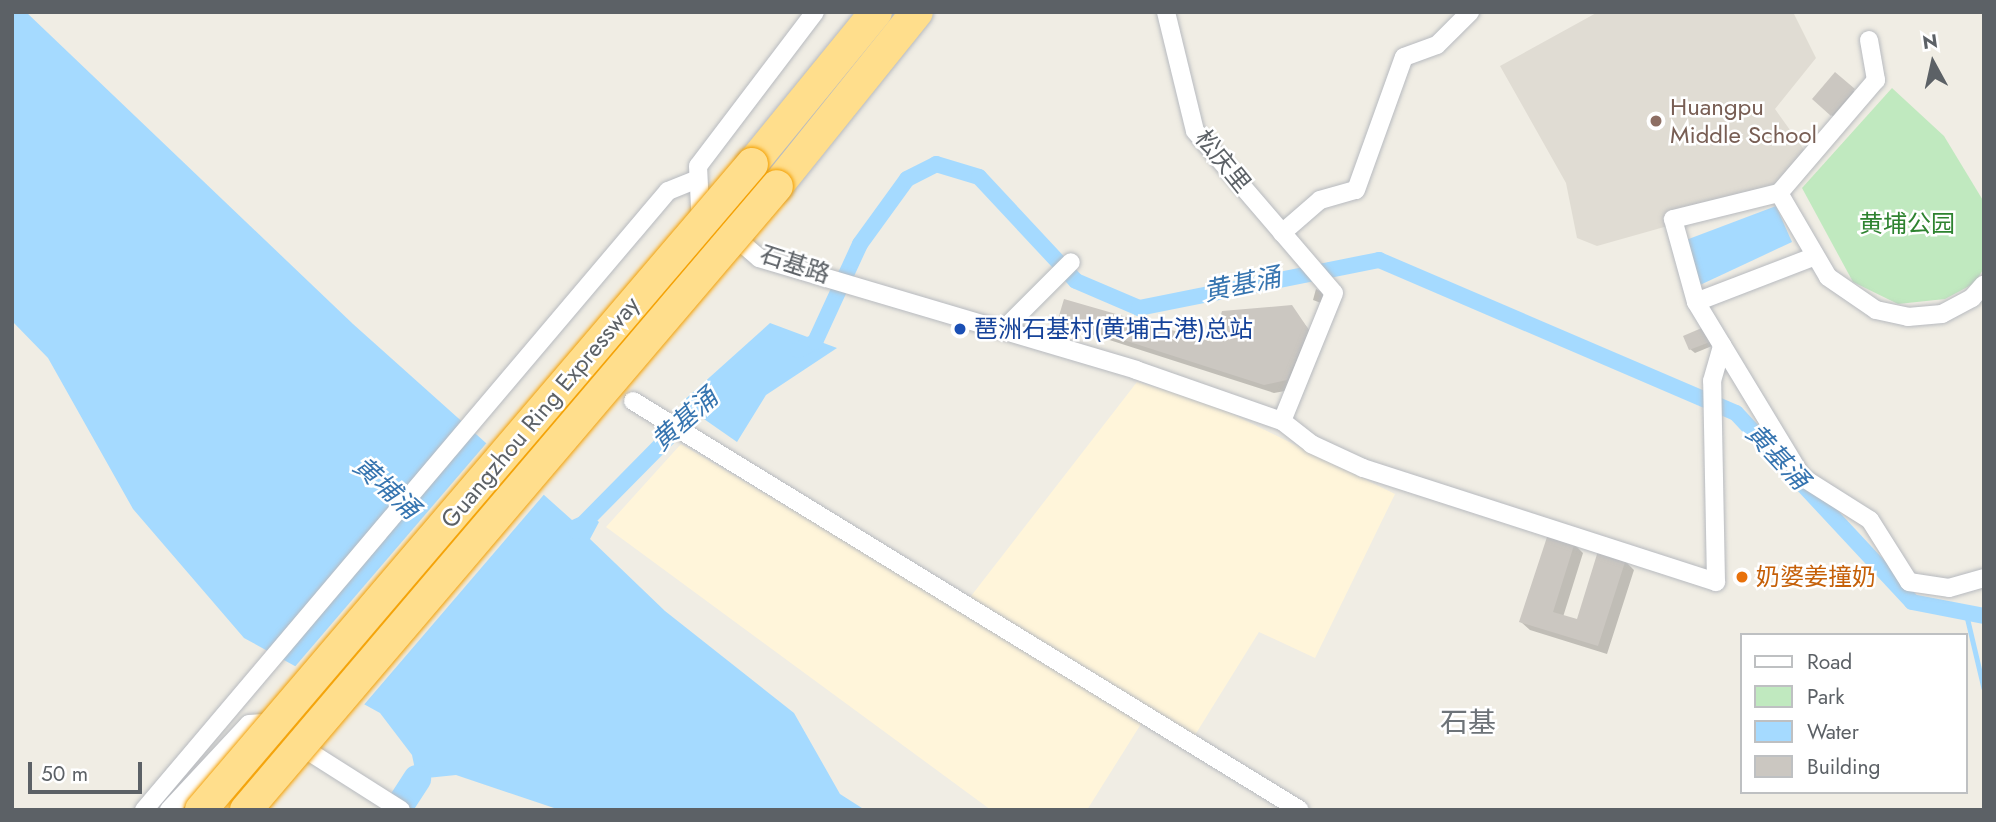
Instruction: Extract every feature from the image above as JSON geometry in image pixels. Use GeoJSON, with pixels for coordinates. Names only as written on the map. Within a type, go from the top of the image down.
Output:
{"type":"FeatureCollection","features":[{"type":"Feature","properties":{"kind":"highway","name":"Guangzhou Ring Expressway"},"geometry":{"type":"LineString","coordinates":[[201,810],[876,12]]}},
{"type":"Feature","properties":{"kind":"highway","name":"Guangzhou Ring Expressway"},"geometry":{"type":"LineString","coordinates":[[246,810],[917,12]]}},
{"type":"Feature","properties":{"kind":"street"},"geometry":{"type":"LineString","coordinates":[[144,810],[264,664],[668,191],[695,180],[724,125],[816,12]]}},
{"type":"Feature","properties":{"kind":"street","name":"松庆里"},"geometry":{"type":"LineString","coordinates":[[1166,12],[1195,131],[1334,293],[1282,421]]}},
{"type":"Feature","properties":{"kind":"street"},"geometry":{"type":"LineString","coordinates":[[1282,233],[1320,200],[1356,190],[1404,57],[1437,45],[1470,12]]}},
{"type":"Feature","properties":{"kind":"street"},"geometry":{"type":"LineString","coordinates":[[1869,40],[1876,80],[1779,193],[1673,219],[1696,302],[1802,477],[1870,520],[1909,582],[1949,588],[1984,578]]}},
{"type":"Feature","properties":{"kind":"street","name":"石基路"},"geometry":{"type":"LineString","coordinates":[[695,180],[700,207],[759,258],[828,275],[927,309],[1005,328],[1282,421],[1311,444],[1363,468],[1716,582],[1712,381],[1722,345]]}},
{"type":"Feature","properties":{"kind":"street"},"geometry":{"type":"LineString","coordinates":[[1779,193],[1813,257],[1846,295],[1908,317],[1942,314],[1972,298],[1984,284]]}},
{"type":"Feature","properties":{"kind":"street"},"geometry":{"type":"LineString","coordinates":[[1696,302],[1813,257]]}},
{"type":"Feature","properties":{"kind":"street"},"geometry":{"type":"LineString","coordinates":[[1005,328],[1071,262]]}},
{"type":"Feature","properties":{"kind":"street"},"geometry":{"type":"LineString","coordinates":[[633,401],[1142,710],[1300,810]]}},
{"type":"Feature","properties":{"kind":"street"},"geometry":{"type":"LineString","coordinates":[[169,810],[249,724],[264,723],[395,806]]}},
{"type":"Feature","properties":{"kind":"shaded area","name":"Huangpu Middle School"},"geometry":{"type":"Polygon","coordinates":[[[1598,12],[1793,12],[1816,58],[1775,109],[1805,151],[1767,198],[1597,246],[1577,238],[1566,183],[1500,66],[1598,12]]]}},
{"type":"Feature","properties":{"kind":"shaded area"},"geometry":{"type":"Polygon","coordinates":[[[1137,382],[1210,403],[1395,494],[1315,658],[1259,632],[1195,735],[1151,708],[1087,810],[991,810],[606,527],[681,444],[961,609],[1137,382]]]}},
{"type":"Feature","properties":{"kind":"green space","name":"黄埔公园"},"geometry":{"type":"Polygon","coordinates":[[[1892,88],[1944,136],[1984,202],[1984,268],[1975,283],[1945,299],[1898,304],[1853,282],[1802,188],[1892,88]]]}},
{"type":"Feature","properties":{"kind":"water","name":"黄埔涌"},"geometry":{"type":"Polygon","coordinates":[[[12,12],[26,12],[353,324],[572,520],[588,513],[599,522],[590,539],[665,611],[794,713],[840,794],[865,810],[560,810],[456,775],[417,779],[412,755],[380,713],[244,638],[133,509],[48,358],[12,321],[12,12]]]}},
{"type":"Feature","properties":{"kind":"water"},"geometry":{"type":"Polygon","coordinates":[[[1776,206],[1792,242],[1700,285],[1686,240],[1776,206]]]}},
{"type":"Feature","properties":{"kind":"water"},"geometry":{"type":"Polygon","coordinates":[[[770,323],[837,348],[766,395],[737,442],[681,403],[770,323]]]}},
{"type":"Feature","properties":{"kind":"pier"},"geometry":{"type":"Polygon","coordinates":[[[490,439],[547,491],[362,707],[293,669],[490,439]]]}},
{"type":"Feature","properties":{"kind":"building"},"geometry":{"type":"Polygon","coordinates":[[[1835,72],[1855,89],[1831,116],[1812,99],[1835,72]]]}},
{"type":"Feature","properties":{"kind":"building"},"geometry":{"type":"Polygon","coordinates":[[[1064,299],[1213,342],[1222,311],[1292,305],[1309,330],[1287,380],[1264,385],[1058,319],[1064,299]]]}},
{"type":"Feature","properties":{"kind":"building"},"geometry":{"type":"Polygon","coordinates":[[[1704,327],[1710,342],[1689,350],[1683,336],[1704,327]]]}},
{"type":"Feature","properties":{"kind":"building"},"geometry":{"type":"Polygon","coordinates":[[[1548,534],[1575,542],[1553,612],[1577,619],[1598,551],[1626,559],[1598,646],[1519,622],[1548,534]]]}},
{"type":"Feature","properties":{"kind":"waterway","name":"黄基涌"},"geometry":{"type":"LineString","coordinates":[[798,350],[815,342],[860,244],[907,179],[936,164],[979,177],[1076,281],[1139,308],[1379,260],[1736,413],[1912,602],[1984,616]]}},
{"type":"Feature","properties":{"kind":"waterway","name":"黄基涌"},"geometry":{"type":"LineString","coordinates":[[576,531],[707,398]]}},
{"type":"Feature","properties":{"kind":"waterway"},"geometry":{"type":"LineString","coordinates":[[1966,612],[1984,688]]}},
{"type":"Feature","properties":{"kind":"waterway"},"geometry":{"type":"LineString","coordinates":[[397,810],[417,779]]}},
{"type":"Feature","properties":{"kind":"place","name":"Huangpu Middle School"},"geometry":{"type":"Point","coordinates":[1656,121]}},
{"type":"Feature","properties":{"kind":"place","name":"琶洲石基村(黄埔古港)总站"},"geometry":{"type":"Point","coordinates":[960,329]}},
{"type":"Feature","properties":{"kind":"place","name":"奶婆姜撞奶"},"geometry":{"type":"Point","coordinates":[1742,577]}},
{"type":"Feature","properties":{"kind":"district","name":"石基"},"geometry":{"type":"Point","coordinates":[1468,723]}}]}
